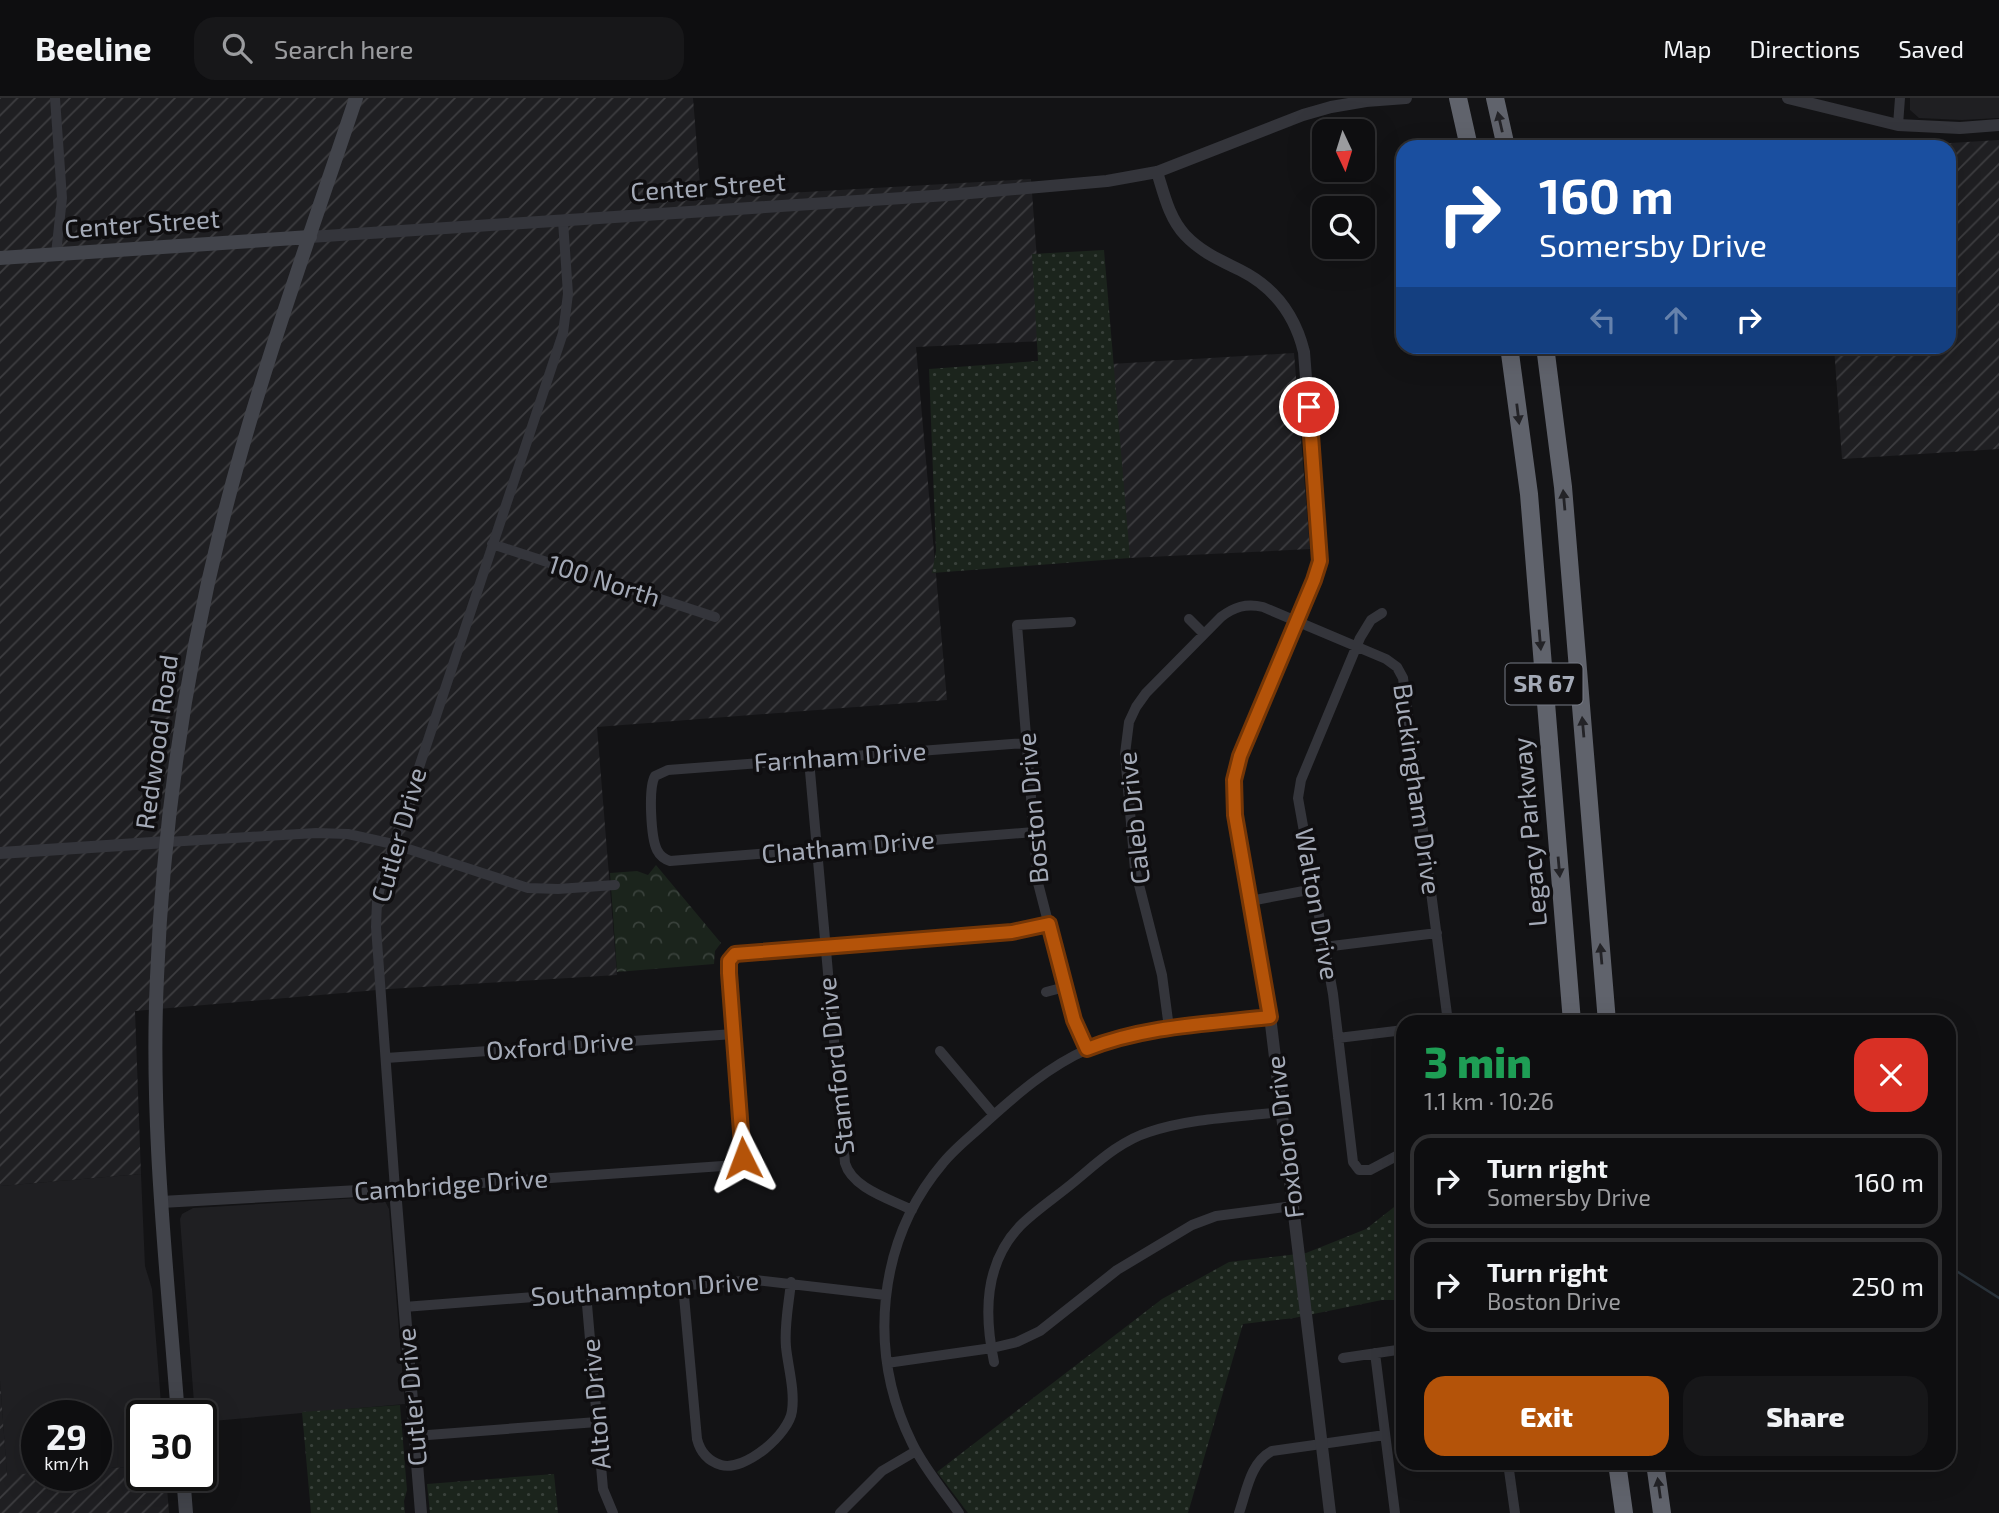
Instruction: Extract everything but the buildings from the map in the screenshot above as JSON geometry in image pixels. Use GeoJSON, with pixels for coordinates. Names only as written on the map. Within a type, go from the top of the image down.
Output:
{"type":"FeatureCollection","features":[{"type":"Feature","properties":{"kind":"highway"},"geometry":{"type":"LineString","coordinates":[[1458,98],[1467,140]]}},
{"type":"Feature","properties":{"kind":"highway"},"geometry":{"type":"LineString","coordinates":[[1495,98],[1504,140]]}},
{"type":"Feature","properties":{"kind":"highway","name":"Legacy Parkway"},"geometry":{"type":"LineString","coordinates":[[1510,354],[1528,494],[1571,1015]]}},
{"type":"Feature","properties":{"kind":"highway","name":"SR 67"},"geometry":{"type":"LineString","coordinates":[[1546,354],[1563,487],[1606,1015]]}},
{"type":"Feature","properties":{"kind":"highway"},"geometry":{"type":"LineString","coordinates":[[1618,1470],[1624,1513]]}},
{"type":"Feature","properties":{"kind":"highway"},"geometry":{"type":"LineString","coordinates":[[1656,1470],[1662,1513]]}},
{"type":"Feature","properties":{"kind":"main road","name":"Redwood Road"},"geometry":{"type":"LineString","coordinates":[[177,1400],[156,1100],[160,920],[174,776],[193,655],[219,535],[253,410],[356,98]]}},
{"type":"Feature","properties":{"kind":"main road","name":"Center Street"},"geometry":{"type":"LineString","coordinates":[[0,258],[310,237]]}},
{"type":"Feature","properties":{"kind":"main road"},"geometry":{"type":"LineString","coordinates":[[185,1491],[187,1513]]}},
{"type":"Feature","properties":{"kind":"street"},"geometry":{"type":"LineString","coordinates":[[55,98],[62,198],[55,254]]}},
{"type":"Feature","properties":{"kind":"street","name":"Center Street"},"geometry":{"type":"LineString","coordinates":[[310,237],[956,195],[1107,181],[1157,172],[1315,112],[1349,103],[1406,98]]}},
{"type":"Feature","properties":{"kind":"street"},"geometry":{"type":"LineString","coordinates":[[1788,98],[1898,125],[1960,128],[1999,125]]}},
{"type":"Feature","properties":{"kind":"street"},"geometry":{"type":"LineString","coordinates":[[1898,125],[1900,98]]}},
{"type":"Feature","properties":{"kind":"street","name":"Foxboro Drive"},"geometry":{"type":"LineString","coordinates":[[1157,172],[1169,210],[1184,233],[1208,254],[1271,290],[1287,310],[1301,339],[1306,365],[1321,550],[1317,573],[1243,748],[1234,780],[1234,806],[1270,1017],[1330,1513]]}},
{"type":"Feature","properties":{"kind":"street","name":"Cutler Drive"},"geometry":{"type":"LineString","coordinates":[[421,1513],[376,912],[382,878],[563,333],[568,294],[563,221]]}},
{"type":"Feature","properties":{"kind":"street","name":"100 North"},"geometry":{"type":"LineString","coordinates":[[492,544],[715,617]]}},
{"type":"Feature","properties":{"kind":"street","name":"Caleb Drive"},"geometry":{"type":"LineString","coordinates":[[1169,1028],[1162,975],[1135,869],[1125,746],[1129,722],[1141,700],[1228,612],[1246,605],[1263,607],[1297,621]]}},
{"type":"Feature","properties":{"kind":"street","name":"Walton Drive"},"geometry":{"type":"LineString","coordinates":[[1382,613],[1367,625],[1357,647],[1299,786],[1298,804],[1324,947],[1353,1159],[1359,1170],[1370,1170],[1396,1156]]}},
{"type":"Feature","properties":{"kind":"street"},"geometry":{"type":"LineString","coordinates":[[1189,620],[1204,634]]}},
{"type":"Feature","properties":{"kind":"street","name":"Buckingham Drive"},"geometry":{"type":"LineString","coordinates":[[1297,621],[1392,663],[1405,684],[1447,1015]]}},
{"type":"Feature","properties":{"kind":"street","name":"Boston Drive"},"geometry":{"type":"LineString","coordinates":[[1071,622],[1017,625],[1038,883],[1074,1020],[1087,1049]]}},
{"type":"Feature","properties":{"kind":"street","name":"Farnham Drive"},"geometry":{"type":"LineString","coordinates":[[662,857],[655,844],[650,790],[655,776],[668,770],[1026,743]]}},
{"type":"Feature","properties":{"kind":"street","name":"Stamford Drive"},"geometry":{"type":"LineString","coordinates":[[809,760],[824,946],[847,1169],[858,1182],[912,1210]]}},
{"type":"Feature","properties":{"kind":"street","name":"Chatham Drive"},"geometry":{"type":"LineString","coordinates":[[662,857],[674,861],[1034,832]]}},
{"type":"Feature","properties":{"kind":"street"},"geometry":{"type":"LineString","coordinates":[[0,853],[316,833],[348,834],[393,844],[528,888],[558,890],[615,885]]}},
{"type":"Feature","properties":{"kind":"street"},"geometry":{"type":"LineString","coordinates":[[1250,901],[1314,889]]}},
{"type":"Feature","properties":{"kind":"street"},"geometry":{"type":"LineString","coordinates":[[734,1034],[729,973],[731,956],[745,952],[1012,932],[1049,924]]}},
{"type":"Feature","properties":{"kind":"street"},"geometry":{"type":"LineString","coordinates":[[1324,947],[1437,933]]}},
{"type":"Feature","properties":{"kind":"street"},"geometry":{"type":"LineString","coordinates":[[1046,992],[1065,987]]}},
{"type":"Feature","properties":{"kind":"street"},"geometry":{"type":"LineString","coordinates":[[959,1513],[916,1451],[897,1408],[887,1363],[884,1329],[886,1295],[894,1254],[912,1210],[943,1163],[994,1115],[1045,1073],[1087,1049],[1119,1038],[1169,1028],[1270,1017]]}},
{"type":"Feature","properties":{"kind":"street"},"geometry":{"type":"LineString","coordinates":[[1338,1038],[1396,1031]]}},
{"type":"Feature","properties":{"kind":"street","name":"Cambridge Drive"},"geometry":{"type":"LineString","coordinates":[[161,1202],[727,1167],[741,1162],[743,1147],[734,1034]]}},
{"type":"Feature","properties":{"kind":"street","name":"Oxford Drive"},"geometry":{"type":"LineString","coordinates":[[386,1058],[734,1034]]}},
{"type":"Feature","properties":{"kind":"street"},"geometry":{"type":"LineString","coordinates":[[940,1051],[994,1115]]}},
{"type":"Feature","properties":{"kind":"street"},"geometry":{"type":"LineString","coordinates":[[994,1362],[987,1316],[990,1284],[1001,1252],[1026,1221],[1110,1153],[1140,1135],[1175,1125],[1282,1112]]}},
{"type":"Feature","properties":{"kind":"street"},"geometry":{"type":"LineString","coordinates":[[887,1363],[1017,1342],[1033,1335],[1117,1270],[1200,1221],[1225,1214],[1293,1206]]}},
{"type":"Feature","properties":{"kind":"street","name":"Southampton Drive"},"geometry":{"type":"LineString","coordinates":[[404,1307],[755,1280],[791,1282],[886,1295]]}},
{"type":"Feature","properties":{"kind":"street"},"geometry":{"type":"LineString","coordinates":[[683,1285],[696,1438],[703,1452],[712,1461],[734,1466],[755,1457],[783,1430],[791,1416],[792,1401],[785,1338],[791,1282]]}},
{"type":"Feature","properties":{"kind":"street","name":"Alton Drive"},"geometry":{"type":"LineString","coordinates":[[586,1293],[604,1494],[613,1513]]}},
{"type":"Feature","properties":{"kind":"street"},"geometry":{"type":"LineString","coordinates":[[1343,1358],[1396,1350]]}},
{"type":"Feature","properties":{"kind":"street"},"geometry":{"type":"LineString","coordinates":[[1375,1353],[1395,1513]]}},
{"type":"Feature","properties":{"kind":"street"},"geometry":{"type":"LineString","coordinates":[[415,1436],[597,1422]]}},
{"type":"Feature","properties":{"kind":"street"},"geometry":{"type":"LineString","coordinates":[[1240,1513],[1252,1472],[1264,1456],[1278,1449],[1385,1435]]}},
{"type":"Feature","properties":{"kind":"street"},"geometry":{"type":"LineString","coordinates":[[840,1513],[882,1471],[916,1451]]}},
{"type":"Feature","properties":{"kind":"street"},"geometry":{"type":"LineString","coordinates":[[1509,1470],[1515,1513]]}},
{"type":"Feature","properties":{"kind":"shaded area"},"geometry":{"type":"Polygon","coordinates":[[[0,98],[693,98],[701,198],[1031,179],[1043,341],[916,347],[947,700],[597,727],[617,975],[389,989],[135,1011],[141,1174],[0,1186],[0,98]]]}},
{"type":"Feature","properties":{"kind":"shaded area"},"geometry":{"type":"Polygon","coordinates":[[[1910,98],[1999,98],[1999,118],[1919,118],[1910,110],[1910,98]]]}},
{"type":"Feature","properties":{"kind":"shaded area"},"geometry":{"type":"Polygon","coordinates":[[[1999,140],[1999,449],[1842,459],[1834,354],[1956,354],[1956,143],[1999,140]]]}},
{"type":"Feature","properties":{"kind":"shaded area"},"geometry":{"type":"Polygon","coordinates":[[[1294,353],[1310,549],[1129,558],[1111,364],[1294,353]]]}},
{"type":"Feature","properties":{"kind":"shaded area"},"geometry":{"type":"Polygon","coordinates":[[[141,1174],[145,1266],[152,1289],[161,1400],[126,1400],[126,1467],[112,1468],[112,1400],[21,1400],[21,1475],[7,1476],[0,1381],[0,1186],[141,1174]]]}},
{"type":"Feature","properties":{"kind":"shaded area"},"geometry":{"type":"Polygon","coordinates":[[[376,1197],[384,1199],[389,1209],[405,1404],[217,1421],[217,1400],[194,1400],[180,1219],[182,1214],[193,1208],[376,1197]]]}},
{"type":"Feature","properties":{"kind":"shaded area"},"geometry":{"type":"Polygon","coordinates":[[[0,1381],[7,1475],[21,1474],[21,1491],[112,1491],[112,1468],[126,1467],[126,1491],[167,1491],[169,1513],[0,1513],[0,1381]]]}},
{"type":"Feature","properties":{"kind":"green space"},"geometry":{"type":"Polygon","coordinates":[[[1104,250],[1130,558],[932,573],[936,551],[929,369],[1038,361],[1032,254],[1104,250]]]}},
{"type":"Feature","properties":{"kind":"green space"},"geometry":{"type":"Polygon","coordinates":[[[656,865],[721,943],[715,951],[714,964],[617,972],[610,873],[637,871],[648,875],[656,865]]]}},
{"type":"Feature","properties":{"kind":"green space"},"geometry":{"type":"Polygon","coordinates":[[[1396,1205],[1396,1300],[1382,1300],[1294,1318],[1243,1324],[1188,1513],[968,1513],[937,1472],[1162,1299],[1229,1262],[1306,1253],[1366,1229],[1396,1205]]]}},
{"type":"Feature","properties":{"kind":"green space"},"geometry":{"type":"Polygon","coordinates":[[[400,1405],[407,1490],[405,1513],[311,1513],[302,1412],[400,1405]]]}},
{"type":"Feature","properties":{"kind":"green space"},"geometry":{"type":"Polygon","coordinates":[[[554,1474],[558,1513],[430,1513],[427,1484],[554,1474]]]}},
{"type":"Feature","properties":{"kind":"waterway"},"geometry":{"type":"LineString","coordinates":[[1956,1271],[1999,1298]]}},
{"type":"Feature","properties":{"kind":"route"},"geometry":{"type":"LineString","coordinates":[[743,1158],[729,973],[729,961],[735,954],[1012,932],[1049,924],[1074,1020],[1087,1049],[1152,1031],[1270,1017],[1235,815],[1233,789],[1243,748],[1320,561],[1309,407]]}}]}
